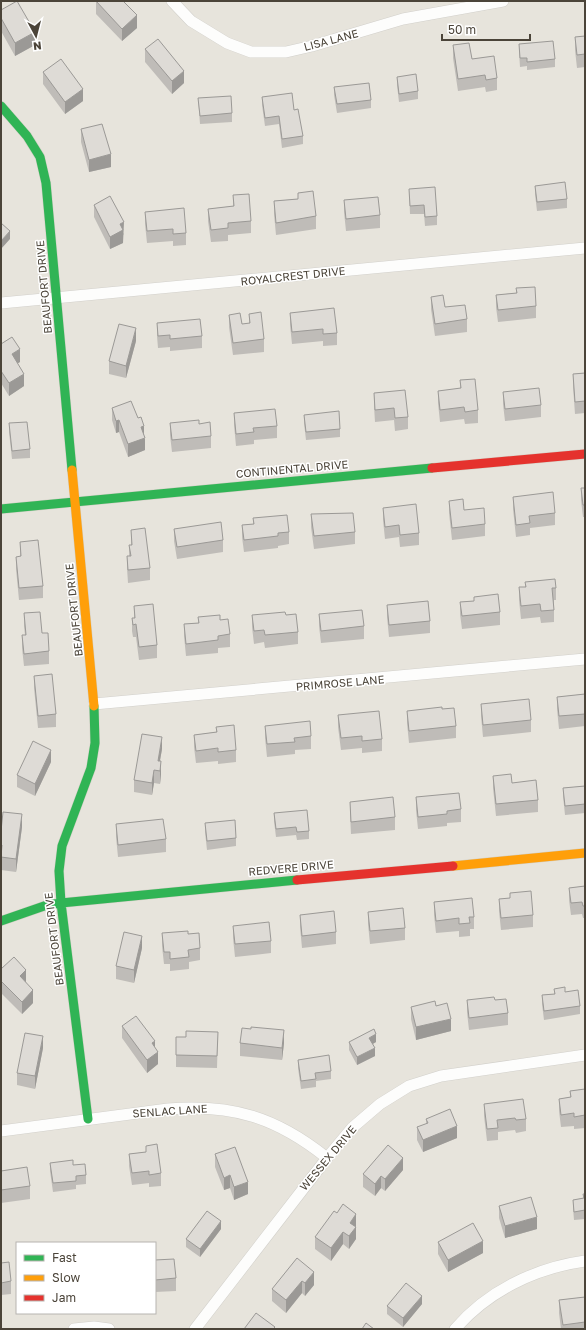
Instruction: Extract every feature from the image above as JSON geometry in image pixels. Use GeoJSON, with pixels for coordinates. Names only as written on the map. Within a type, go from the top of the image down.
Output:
{"type":"FeatureCollection","features":[{"type":"Feature","properties":{"kind":"street","name":"LISA LANE"},"geometry":{"type":"LineString","coordinates":[[172,1],[191,21],[227,43],[251,52],[286,52],[403,19],[503,1]]}},
{"type":"Feature","properties":{"kind":"street","name":"BEAUFORT DRIVE"},"geometry":{"type":"LineString","coordinates":[[1,106],[27,136],[40,157],[46,183],[94,704],[95,743],[91,768],[62,846],[59,871],[61,903],[88,1119]]}},
{"type":"Feature","properties":{"kind":"street","name":"ROYALCREST DRIVE"},"geometry":{"type":"LineString","coordinates":[[1,303],[585,248]]}},
{"type":"Feature","properties":{"kind":"street","name":"CONTINENTAL DRIVE"},"geometry":{"type":"LineString","coordinates":[[1,509],[585,454]]}},
{"type":"Feature","properties":{"kind":"street","name":"PRIMROSE LANE"},"geometry":{"type":"LineString","coordinates":[[94,704],[585,659]]}},
{"type":"Feature","properties":{"kind":"street","name":"REDVERE DRIVE"},"geometry":{"type":"LineString","coordinates":[[1,921],[46,905],[61,903],[585,853]]}},
{"type":"Feature","properties":{"kind":"street","name":"WESSEX DRIVE"},"geometry":{"type":"LineString","coordinates":[[195,1329],[327,1158],[352,1128],[380,1104],[409,1086],[441,1076],[585,1055]]}},
{"type":"Feature","properties":{"kind":"street","name":"SENLAC LANE"},"geometry":{"type":"LineString","coordinates":[[1,1131],[174,1109],[194,1107],[221,1109],[249,1114],[282,1127],[309,1143],[327,1158]]}},
{"type":"Feature","properties":{"kind":"street"},"geometry":{"type":"LineString","coordinates":[[455,1329],[484,1302],[509,1285],[539,1272],[585,1261]]}},
{"type":"Feature","properties":{"kind":"street"},"geometry":{"type":"LineString","coordinates":[[74,1329],[94,1327],[109,1329]]}},
{"type":"Feature","properties":{"kind":"shaded area"},"geometry":{"type":"Polygon","coordinates":[[[1,1],[585,1],[585,1329],[1,1329],[1,1]]]}},
{"type":"Feature","properties":{"kind":"building"},"geometry":{"type":"Polygon","coordinates":[[[17,1],[35,32],[15,43],[1,18],[1,10],[17,1]]]}},
{"type":"Feature","properties":{"kind":"building"},"geometry":{"type":"Polygon","coordinates":[[[96,1],[123,1],[137,15],[122,29],[96,1]]]}},
{"type":"Feature","properties":{"kind":"building"},"geometry":{"type":"Polygon","coordinates":[[[585,36],[585,54],[577,55],[575,37],[585,36]]]}},
{"type":"Feature","properties":{"kind":"building"},"geometry":{"type":"Polygon","coordinates":[[[158,39],[184,71],[172,81],[145,49],[158,39]]]}},
{"type":"Feature","properties":{"kind":"building"},"geometry":{"type":"Polygon","coordinates":[[[553,41],[555,59],[527,62],[527,58],[520,58],[519,44],[553,41]]]}},
{"type":"Feature","properties":{"kind":"building"},"geometry":{"type":"Polygon","coordinates":[[[469,43],[472,59],[494,56],[497,78],[486,80],[485,75],[458,79],[453,45],[469,43]]]}},
{"type":"Feature","properties":{"kind":"building"},"geometry":{"type":"Polygon","coordinates":[[[61,59],[83,89],[65,102],[43,72],[61,59]]]}},
{"type":"Feature","properties":{"kind":"building"},"geometry":{"type":"Polygon","coordinates":[[[416,74],[418,91],[399,94],[397,77],[416,74]]]}},
{"type":"Feature","properties":{"kind":"building"},"geometry":{"type":"Polygon","coordinates":[[[369,83],[371,100],[337,104],[334,87],[369,83]]]}},
{"type":"Feature","properties":{"kind":"building"},"geometry":{"type":"Polygon","coordinates":[[[292,93],[294,110],[298,109],[303,136],[282,139],[279,116],[265,118],[262,97],[292,93]]]}},
{"type":"Feature","properties":{"kind":"building"},"geometry":{"type":"Polygon","coordinates":[[[231,96],[232,113],[200,116],[198,98],[231,96]]]}},
{"type":"Feature","properties":{"kind":"building"},"geometry":{"type":"Polygon","coordinates":[[[102,124],[111,154],[89,160],[81,129],[102,124]]]}},
{"type":"Feature","properties":{"kind":"building"},"geometry":{"type":"Polygon","coordinates":[[[565,182],[567,199],[537,202],[535,186],[565,182]]]}},
{"type":"Feature","properties":{"kind":"building"},"geometry":{"type":"Polygon","coordinates":[[[435,187],[437,216],[425,217],[424,205],[410,206],[409,189],[435,187]]]}},
{"type":"Feature","properties":{"kind":"building"},"geometry":{"type":"Polygon","coordinates":[[[313,191],[316,216],[276,223],[274,201],[298,199],[298,193],[313,191]]]}},
{"type":"Feature","properties":{"kind":"building"},"geometry":{"type":"Polygon","coordinates":[[[249,194],[251,221],[228,223],[228,228],[211,230],[208,209],[234,206],[233,195],[249,194]]]}},
{"type":"Feature","properties":{"kind":"building"},"geometry":{"type":"Polygon","coordinates":[[[110,196],[124,222],[120,224],[123,230],[110,237],[94,205],[110,196]]]}},
{"type":"Feature","properties":{"kind":"building"},"geometry":{"type":"Polygon","coordinates":[[[378,197],[380,215],[346,219],[344,200],[378,197]]]}},
{"type":"Feature","properties":{"kind":"building"},"geometry":{"type":"Polygon","coordinates":[[[184,208],[186,233],[173,234],[173,229],[147,231],[145,212],[184,208]]]}},
{"type":"Feature","properties":{"kind":"building"},"geometry":{"type":"Polygon","coordinates":[[[1,223],[10,231],[1,241],[1,223]]]}},
{"type":"Feature","properties":{"kind":"building"},"geometry":{"type":"Polygon","coordinates":[[[535,287],[536,306],[498,310],[496,295],[517,293],[516,288],[535,287]]]}},
{"type":"Feature","properties":{"kind":"building"},"geometry":{"type":"Polygon","coordinates":[[[443,295],[445,307],[465,305],[467,319],[435,324],[431,297],[443,295]]]}},
{"type":"Feature","properties":{"kind":"building"},"geometry":{"type":"Polygon","coordinates":[[[334,308],[337,333],[323,334],[323,329],[292,332],[290,313],[334,308]]]}},
{"type":"Feature","properties":{"kind":"building"},"geometry":{"type":"Polygon","coordinates":[[[261,312],[264,339],[233,343],[229,315],[240,313],[242,324],[250,323],[249,314],[261,312]]]}},
{"type":"Feature","properties":{"kind":"building"},"geometry":{"type":"Polygon","coordinates":[[[200,319],[202,336],[170,339],[170,335],[158,336],[157,323],[200,319]]]}},
{"type":"Feature","properties":{"kind":"building"},"geometry":{"type":"Polygon","coordinates":[[[119,324],[136,328],[126,366],[109,361],[119,324]]]}},
{"type":"Feature","properties":{"kind":"building"},"geometry":{"type":"Polygon","coordinates":[[[12,337],[20,349],[12,354],[24,374],[9,383],[1,371],[1,344],[12,337]]]}},
{"type":"Feature","properties":{"kind":"building"},"geometry":{"type":"Polygon","coordinates":[[[585,373],[585,401],[575,402],[573,374],[585,373]]]}},
{"type":"Feature","properties":{"kind":"building"},"geometry":{"type":"Polygon","coordinates":[[[475,379],[478,410],[465,412],[464,407],[440,410],[438,391],[461,388],[460,380],[475,379]]]}},
{"type":"Feature","properties":{"kind":"building"},"geometry":{"type":"Polygon","coordinates":[[[539,388],[541,405],[505,409],[503,392],[539,388]]]}},
{"type":"Feature","properties":{"kind":"building"},"geometry":{"type":"Polygon","coordinates":[[[405,390],[408,417],[395,418],[394,408],[375,410],[374,393],[405,390]]]}},
{"type":"Feature","properties":{"kind":"building"},"geometry":{"type":"Polygon","coordinates":[[[131,401],[138,418],[141,417],[144,426],[141,427],[145,438],[128,444],[119,420],[116,421],[112,408],[131,401]]]}},
{"type":"Feature","properties":{"kind":"building"},"geometry":{"type":"Polygon","coordinates":[[[275,409],[277,426],[253,428],[254,432],[236,434],[234,413],[275,409]]]}},
{"type":"Feature","properties":{"kind":"building"},"geometry":{"type":"Polygon","coordinates":[[[339,411],[340,429],[306,432],[304,415],[339,411]]]}},
{"type":"Feature","properties":{"kind":"building"},"geometry":{"type":"Polygon","coordinates":[[[199,420],[199,424],[210,422],[211,436],[172,440],[170,423],[199,420]]]}},
{"type":"Feature","properties":{"kind":"building"},"geometry":{"type":"Polygon","coordinates":[[[27,422],[30,449],[12,451],[9,423],[27,422]]]}},
{"type":"Feature","properties":{"kind":"building"},"geometry":{"type":"Polygon","coordinates":[[[581,488],[585,488],[585,505],[583,505],[581,488]]]}},
{"type":"Feature","properties":{"kind":"building"},"geometry":{"type":"Polygon","coordinates":[[[553,492],[555,513],[529,516],[530,523],[516,525],[513,497],[553,492]]]}},
{"type":"Feature","properties":{"kind":"building"},"geometry":{"type":"Polygon","coordinates":[[[463,499],[464,510],[484,508],[485,524],[452,528],[449,501],[463,499]]]}},
{"type":"Feature","properties":{"kind":"building"},"geometry":{"type":"Polygon","coordinates":[[[416,504],[419,533],[400,535],[399,525],[385,527],[383,508],[416,504]]]}},
{"type":"Feature","properties":{"kind":"building"},"geometry":{"type":"Polygon","coordinates":[[[353,513],[355,532],[314,536],[311,514],[353,513]]]}},
{"type":"Feature","properties":{"kind":"building"},"geometry":{"type":"Polygon","coordinates":[[[287,515],[289,532],[278,533],[278,536],[244,540],[242,525],[254,524],[253,518],[287,515]]]}},
{"type":"Feature","properties":{"kind":"building"},"geometry":{"type":"Polygon","coordinates":[[[221,522],[223,540],[177,547],[174,529],[221,522]]]}},
{"type":"Feature","properties":{"kind":"building"},"geometry":{"type":"Polygon","coordinates":[[[145,528],[150,568],[128,570],[127,556],[131,556],[129,545],[132,545],[131,530],[145,528]]]}},
{"type":"Feature","properties":{"kind":"building"},"geometry":{"type":"Polygon","coordinates":[[[38,540],[43,586],[19,588],[16,557],[21,556],[20,542],[38,540]]]}},
{"type":"Feature","properties":{"kind":"building"},"geometry":{"type":"Polygon","coordinates":[[[555,579],[556,588],[552,588],[554,610],[541,611],[540,604],[521,606],[519,587],[526,587],[525,582],[555,579]]]}},
{"type":"Feature","properties":{"kind":"building"},"geometry":{"type":"Polygon","coordinates":[[[498,594],[500,612],[462,616],[460,602],[474,601],[474,597],[498,594]]]}},
{"type":"Feature","properties":{"kind":"building"},"geometry":{"type":"Polygon","coordinates":[[[428,601],[430,621],[389,625],[387,605],[428,601]]]}},
{"type":"Feature","properties":{"kind":"building"},"geometry":{"type":"Polygon","coordinates":[[[153,604],[157,645],[139,647],[136,624],[133,625],[132,618],[135,618],[134,606],[153,604]]]}},
{"type":"Feature","properties":{"kind":"building"},"geometry":{"type":"Polygon","coordinates":[[[362,610],[364,626],[321,631],[319,614],[362,610]]]}},
{"type":"Feature","properties":{"kind":"building"},"geometry":{"type":"Polygon","coordinates":[[[40,612],[42,633],[48,633],[49,651],[24,654],[22,635],[26,635],[24,613],[40,612]]]}},
{"type":"Feature","properties":{"kind":"building"},"geometry":{"type":"Polygon","coordinates":[[[285,612],[286,615],[296,614],[298,632],[265,635],[264,630],[254,631],[252,615],[285,612]]]}},
{"type":"Feature","properties":{"kind":"building"},"geometry":{"type":"Polygon","coordinates":[[[220,615],[220,620],[228,619],[230,634],[218,636],[218,640],[186,644],[184,624],[199,623],[198,617],[220,615]]]}},
{"type":"Feature","properties":{"kind":"building"},"geometry":{"type":"Polygon","coordinates":[[[52,674],[56,714],[38,716],[34,676],[52,674]]]}},
{"type":"Feature","properties":{"kind":"building"},"geometry":{"type":"Polygon","coordinates":[[[585,694],[585,714],[559,716],[557,697],[585,694]]]}},
{"type":"Feature","properties":{"kind":"building"},"geometry":{"type":"Polygon","coordinates":[[[529,699],[531,720],[483,725],[481,704],[529,699]]]}},
{"type":"Feature","properties":{"kind":"building"},"geometry":{"type":"Polygon","coordinates":[[[442,707],[442,709],[454,708],[456,726],[409,731],[407,711],[442,707]]]}},
{"type":"Feature","properties":{"kind":"building"},"geometry":{"type":"Polygon","coordinates":[[[379,711],[382,739],[362,741],[362,736],[341,738],[338,715],[379,711]]]}},
{"type":"Feature","properties":{"kind":"building"},"geometry":{"type":"Polygon","coordinates":[[[310,721],[311,736],[294,738],[295,742],[267,744],[265,726],[310,721]]]}},
{"type":"Feature","properties":{"kind":"building"},"geometry":{"type":"Polygon","coordinates":[[[234,725],[236,750],[218,752],[218,748],[196,751],[194,735],[217,732],[216,727],[234,725]]]}},
{"type":"Feature","properties":{"kind":"building"},"geometry":{"type":"Polygon","coordinates":[[[142,734],[162,737],[158,761],[161,761],[160,771],[154,770],[152,783],[134,780],[142,734]]]}},
{"type":"Feature","properties":{"kind":"building"},"geometry":{"type":"Polygon","coordinates":[[[33,741],[51,750],[35,784],[17,775],[33,741]]]}},
{"type":"Feature","properties":{"kind":"building"},"geometry":{"type":"Polygon","coordinates":[[[511,774],[512,783],[536,780],[538,800],[496,804],[493,776],[511,774]]]}},
{"type":"Feature","properties":{"kind":"building"},"geometry":{"type":"Polygon","coordinates":[[[585,786],[585,804],[565,806],[563,788],[585,786]]]}},
{"type":"Feature","properties":{"kind":"building"},"geometry":{"type":"Polygon","coordinates":[[[459,793],[461,809],[447,811],[447,814],[418,817],[416,797],[459,793]]]}},
{"type":"Feature","properties":{"kind":"building"},"geometry":{"type":"Polygon","coordinates":[[[393,797],[395,817],[351,822],[350,802],[393,797]]]}},
{"type":"Feature","properties":{"kind":"building"},"geometry":{"type":"Polygon","coordinates":[[[307,810],[309,831],[297,832],[296,827],[276,829],[274,813],[307,810]]]}},
{"type":"Feature","properties":{"kind":"building"},"geometry":{"type":"Polygon","coordinates":[[[3,812],[22,814],[16,859],[1,857],[3,812]]]}},
{"type":"Feature","properties":{"kind":"building"},"geometry":{"type":"Polygon","coordinates":[[[163,819],[166,839],[118,845],[116,824],[163,819]]]}},
{"type":"Feature","properties":{"kind":"building"},"geometry":{"type":"Polygon","coordinates":[[[235,820],[236,838],[207,841],[205,823],[235,820]]]}},
{"type":"Feature","properties":{"kind":"building"},"geometry":{"type":"Polygon","coordinates":[[[585,886],[585,906],[583,906],[582,902],[571,903],[569,888],[585,886]]]}},
{"type":"Feature","properties":{"kind":"building"},"geometry":{"type":"Polygon","coordinates":[[[531,891],[533,915],[501,918],[499,899],[510,898],[510,893],[531,891]]]}},
{"type":"Feature","properties":{"kind":"building"},"geometry":{"type":"Polygon","coordinates":[[[472,898],[474,917],[469,917],[470,923],[459,924],[459,918],[436,921],[434,902],[472,898]]]}},
{"type":"Feature","properties":{"kind":"building"},"geometry":{"type":"Polygon","coordinates":[[[403,908],[405,928],[370,931],[368,912],[403,908]]]}},
{"type":"Feature","properties":{"kind":"building"},"geometry":{"type":"Polygon","coordinates":[[[334,911],[336,932],[302,936],[300,915],[334,911]]]}},
{"type":"Feature","properties":{"kind":"building"},"geometry":{"type":"Polygon","coordinates":[[[269,922],[271,941],[235,944],[233,926],[269,922]]]}},
{"type":"Feature","properties":{"kind":"building"},"geometry":{"type":"Polygon","coordinates":[[[188,931],[188,934],[199,933],[200,948],[188,950],[189,957],[170,959],[170,952],[164,952],[162,933],[188,931]]]}},
{"type":"Feature","properties":{"kind":"building"},"geometry":{"type":"Polygon","coordinates":[[[124,932],[142,936],[134,970],[116,966],[124,932]]]}},
{"type":"Feature","properties":{"kind":"building"},"geometry":{"type":"Polygon","coordinates":[[[14,957],[26,970],[20,976],[33,990],[22,1002],[1,981],[1,969],[14,957]]]}},
{"type":"Feature","properties":{"kind":"building"},"geometry":{"type":"Polygon","coordinates":[[[565,987],[565,992],[578,990],[580,1006],[544,1011],[542,995],[555,994],[554,989],[565,987]]]}},
{"type":"Feature","properties":{"kind":"building"},"geometry":{"type":"Polygon","coordinates":[[[494,997],[495,1000],[506,999],[508,1013],[469,1018],[467,1000],[494,997]]]}},
{"type":"Feature","properties":{"kind":"building"},"geometry":{"type":"Polygon","coordinates":[[[435,1001],[436,1006],[447,1003],[451,1019],[416,1027],[411,1007],[435,1001]]]}},
{"type":"Feature","properties":{"kind":"building"},"geometry":{"type":"Polygon","coordinates":[[[136,1016],[155,1041],[152,1043],[158,1052],[147,1060],[122,1026],[136,1016]]]}},
{"type":"Feature","properties":{"kind":"building"},"geometry":{"type":"Polygon","coordinates":[[[251,1027],[284,1030],[282,1048],[240,1043],[242,1028],[251,1029],[251,1027]]]}},
{"type":"Feature","properties":{"kind":"building"},"geometry":{"type":"Polygon","coordinates":[[[374,1029],[376,1034],[369,1038],[375,1048],[357,1057],[349,1042],[374,1029]]]}},
{"type":"Feature","properties":{"kind":"building"},"geometry":{"type":"Polygon","coordinates":[[[186,1031],[218,1032],[217,1056],[176,1055],[176,1037],[186,1037],[186,1031]]]}},
{"type":"Feature","properties":{"kind":"building"},"geometry":{"type":"Polygon","coordinates":[[[25,1033],[43,1036],[35,1076],[17,1073],[25,1033]]]}},
{"type":"Feature","properties":{"kind":"building"},"geometry":{"type":"Polygon","coordinates":[[[329,1055],[331,1071],[315,1073],[316,1079],[301,1081],[298,1060],[329,1055]]]}},
{"type":"Feature","properties":{"kind":"building"},"geometry":{"type":"Polygon","coordinates":[[[585,1089],[585,1115],[574,1117],[574,1113],[561,1115],[559,1099],[571,1097],[570,1091],[585,1089]]]}},
{"type":"Feature","properties":{"kind":"building"},"geometry":{"type":"Polygon","coordinates":[[[523,1099],[526,1119],[516,1120],[515,1118],[497,1120],[498,1128],[487,1129],[484,1104],[523,1099]]]}},
{"type":"Feature","properties":{"kind":"building"},"geometry":{"type":"Polygon","coordinates":[[[450,1109],[457,1126],[423,1140],[417,1127],[428,1123],[426,1119],[450,1109]]]}},
{"type":"Feature","properties":{"kind":"building"},"geometry":{"type":"Polygon","coordinates":[[[157,1144],[161,1173],[149,1175],[149,1171],[132,1173],[129,1154],[146,1152],[146,1146],[157,1144]]]}},
{"type":"Feature","properties":{"kind":"building"},"geometry":{"type":"Polygon","coordinates":[[[388,1145],[403,1158],[385,1179],[381,1176],[375,1184],[363,1174],[388,1145]]]}},
{"type":"Feature","properties":{"kind":"building"},"geometry":{"type":"Polygon","coordinates":[[[235,1147],[248,1182],[234,1187],[230,1175],[224,1178],[215,1154],[235,1147]]]}},
{"type":"Feature","properties":{"kind":"building"},"geometry":{"type":"Polygon","coordinates":[[[73,1160],[73,1165],[85,1164],[86,1175],[76,1176],[76,1181],[53,1183],[50,1163],[73,1160]]]}},
{"type":"Feature","properties":{"kind":"building"},"geometry":{"type":"Polygon","coordinates":[[[27,1167],[30,1186],[1,1190],[1,1171],[27,1167]]]}},
{"type":"Feature","properties":{"kind":"building"},"geometry":{"type":"Polygon","coordinates":[[[583,1194],[585,1194],[585,1210],[574,1212],[573,1200],[584,1198],[583,1194]]]}},
{"type":"Feature","properties":{"kind":"building"},"geometry":{"type":"Polygon","coordinates":[[[531,1197],[537,1217],[505,1226],[499,1206],[531,1197]]]}},
{"type":"Feature","properties":{"kind":"building"},"geometry":{"type":"Polygon","coordinates":[[[343,1204],[356,1214],[350,1223],[356,1227],[349,1236],[343,1232],[331,1248],[315,1237],[334,1211],[337,1213],[343,1204]]]}},
{"type":"Feature","properties":{"kind":"building"},"geometry":{"type":"Polygon","coordinates":[[[207,1211],[221,1221],[200,1249],[186,1239],[207,1211]]]}},
{"type":"Feature","properties":{"kind":"building"},"geometry":{"type":"Polygon","coordinates":[[[473,1223],[483,1241],[448,1260],[438,1242],[473,1223]]]}},
{"type":"Feature","properties":{"kind":"building"},"geometry":{"type":"Polygon","coordinates":[[[297,1258],[314,1272],[305,1283],[302,1281],[286,1300],[272,1289],[297,1258]]]}},
{"type":"Feature","properties":{"kind":"building"},"geometry":{"type":"Polygon","coordinates":[[[174,1259],[176,1278],[156,1280],[156,1260],[174,1259]]]}},
{"type":"Feature","properties":{"kind":"building"},"geometry":{"type":"Polygon","coordinates":[[[9,1262],[11,1281],[1,1283],[1,1263],[9,1262]]]}},
{"type":"Feature","properties":{"kind":"building"},"geometry":{"type":"Polygon","coordinates":[[[406,1283],[422,1296],[403,1318],[387,1306],[406,1283]]]}},
{"type":"Feature","properties":{"kind":"building"},"geometry":{"type":"Polygon","coordinates":[[[585,1297],[585,1322],[563,1325],[559,1300],[585,1297]]]}},
{"type":"Feature","properties":{"kind":"building"},"geometry":{"type":"Polygon","coordinates":[[[256,1313],[275,1327],[273,1329],[244,1329],[256,1313]]]}},
{"type":"Feature","properties":{"kind":"building"},"geometry":{"type":"Polygon","coordinates":[[[366,1323],[374,1329],[362,1329],[366,1323]]]}},
{"type":"Feature","properties":{"kind":"traffic: fast"},"geometry":{"type":"LineString","coordinates":[[1,106],[27,136],[40,157],[46,183],[72,470]]}},
{"type":"Feature","properties":{"kind":"traffic: fast"},"geometry":{"type":"LineString","coordinates":[[1,509],[432,468]]}},
{"type":"Feature","properties":{"kind":"traffic: fast"},"geometry":{"type":"LineString","coordinates":[[88,1119],[61,903],[59,871],[62,846],[91,768],[95,743],[94,706]]}},
{"type":"Feature","properties":{"kind":"traffic: fast"},"geometry":{"type":"LineString","coordinates":[[1,921],[47,905],[61,903],[297,880]]}},
{"type":"Feature","properties":{"kind":"traffic: slow"},"geometry":{"type":"LineString","coordinates":[[72,470],[94,706]]}},
{"type":"Feature","properties":{"kind":"traffic: slow"},"geometry":{"type":"LineString","coordinates":[[453,866],[585,853]]}},
{"type":"Feature","properties":{"kind":"traffic: jam"},"geometry":{"type":"LineString","coordinates":[[432,468],[585,454]]}},
{"type":"Feature","properties":{"kind":"traffic: jam"},"geometry":{"type":"LineString","coordinates":[[297,880],[453,866]]}}]}
